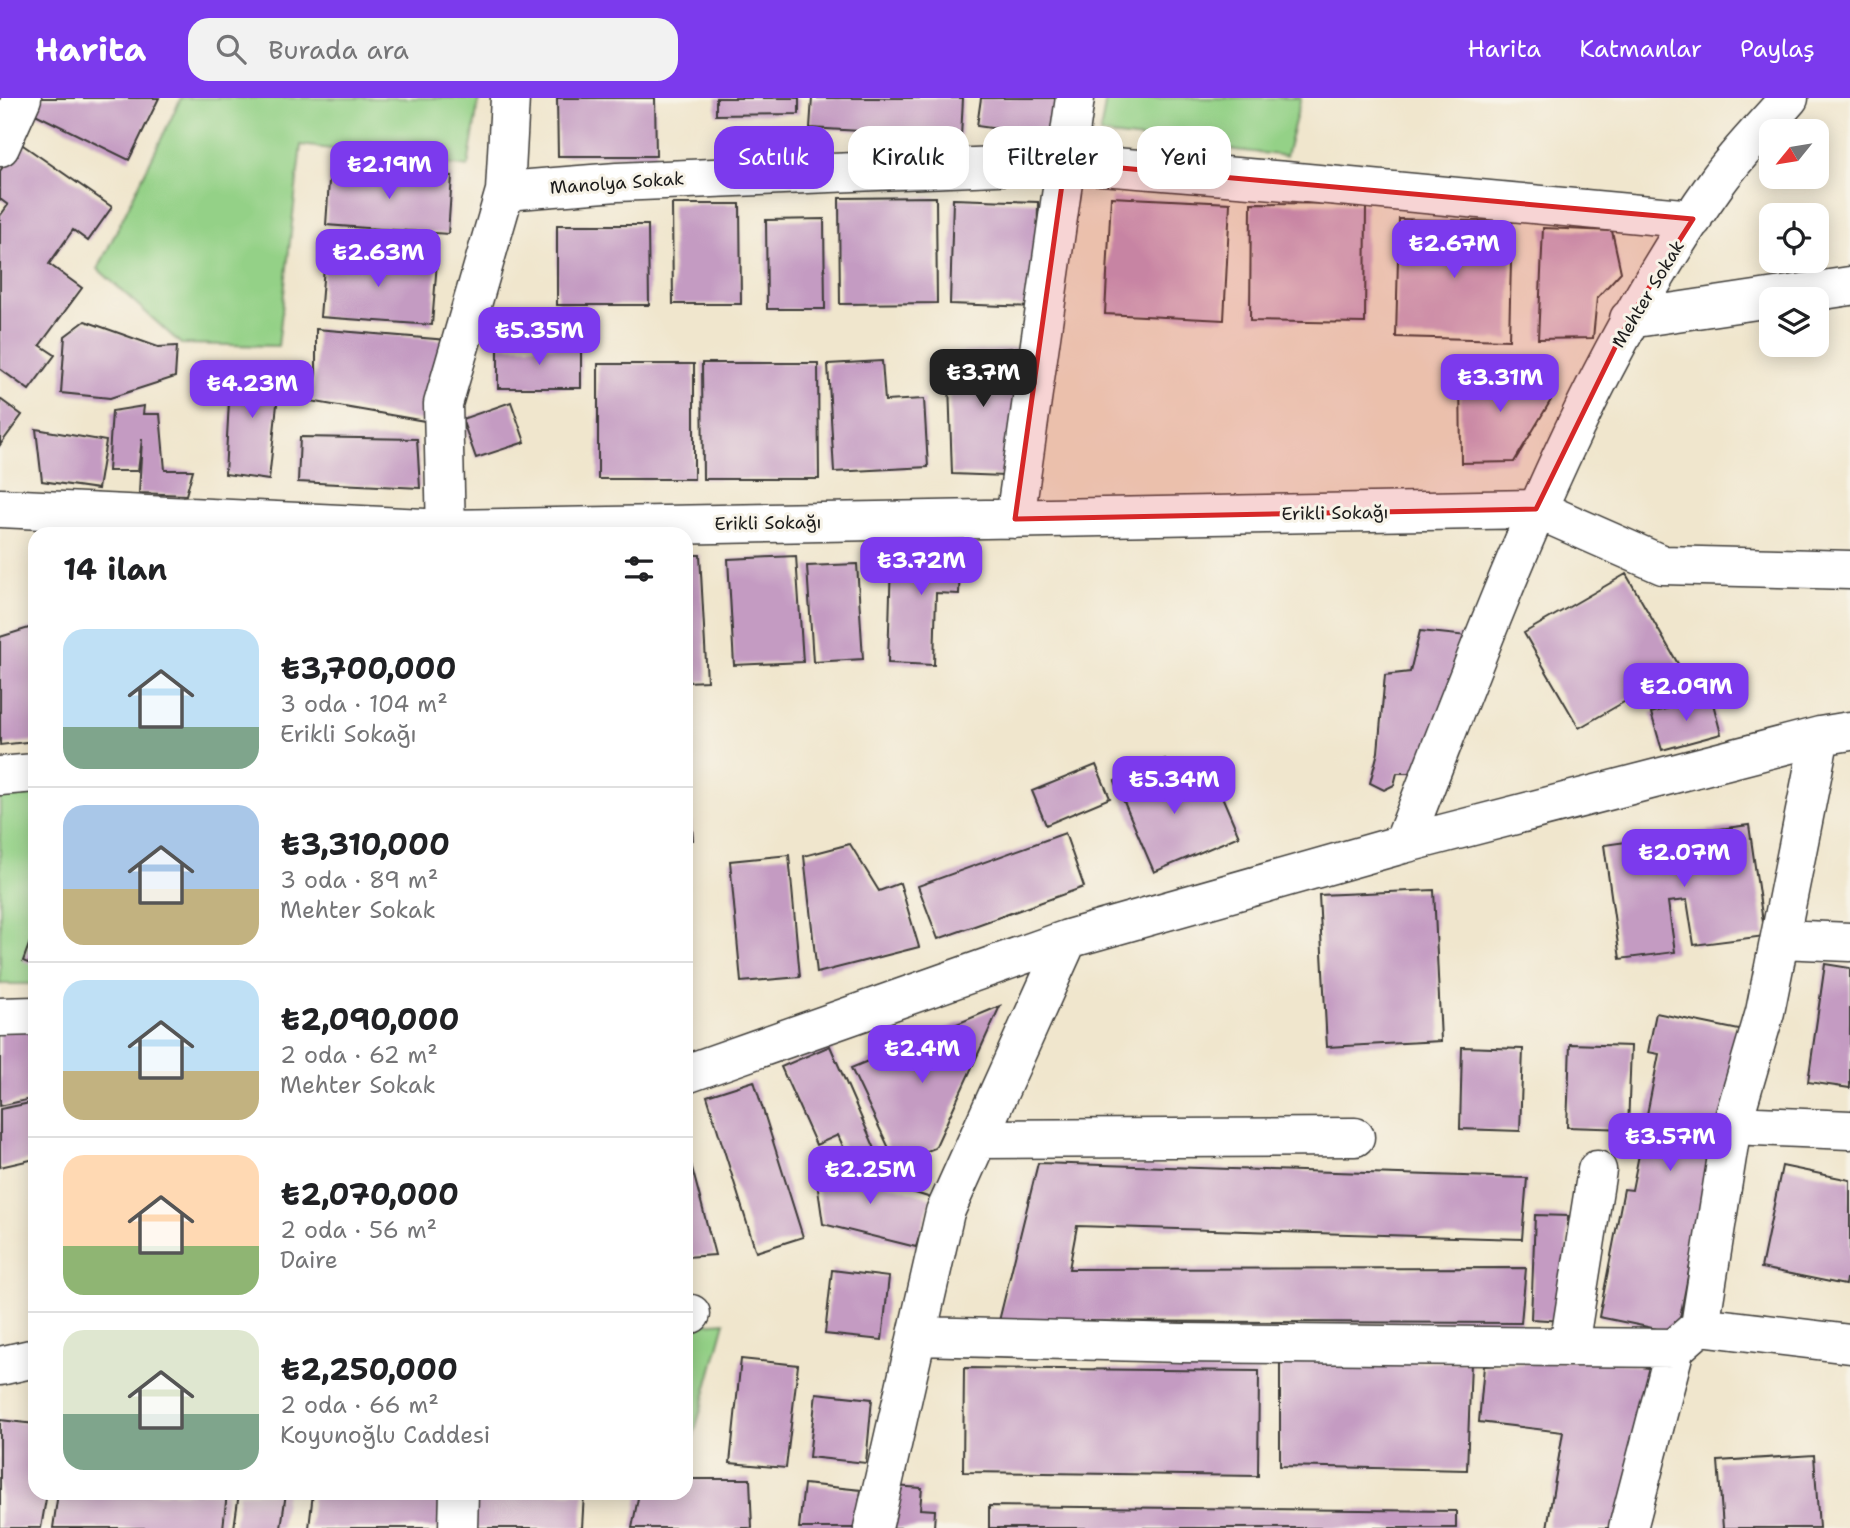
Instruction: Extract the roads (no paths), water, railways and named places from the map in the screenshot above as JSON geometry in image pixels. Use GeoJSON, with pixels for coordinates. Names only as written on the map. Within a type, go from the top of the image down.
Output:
{"type":"FeatureCollection","features":[{"type":"Feature","properties":{"kind":"street"},"geometry":{"type":"LineString","coordinates":[[0,147],[22,98]]}},
{"type":"Feature","properties":{"kind":"street"},"geometry":{"type":"LineString","coordinates":[[446,527],[443,404],[505,191],[510,98]]}},
{"type":"Feature","properties":{"kind":"street"},"geometry":{"type":"LineString","coordinates":[[1071,126],[1075,98]]}},
{"type":"Feature","properties":{"kind":"street","name":"Mehter Sokak"},"geometry":{"type":"LineString","coordinates":[[1403,844],[1536,509],[1629,319],[1718,180],[1789,98]]}},
{"type":"Feature","properties":{"kind":"street","name":"Manolya Sokak"},"geometry":{"type":"LineString","coordinates":[[505,191],[617,182],[983,166]]}},
{"type":"Feature","properties":{"kind":"street","name":"Manolya Sokak"},"geometry":{"type":"LineString","coordinates":[[1123,168],[1693,219]]}},
{"type":"Feature","properties":{"kind":"street"},"geometry":{"type":"LineString","coordinates":[[1015,519],[1061,189]]}},
{"type":"Feature","properties":{"kind":"street"},"geometry":{"type":"LineString","coordinates":[[1629,319],[1850,286]]}},
{"type":"Feature","properties":{"kind":"street","name":"Erikli Sokağı"},"geometry":{"type":"LineString","coordinates":[[0,508],[78,523],[242,527]]}},
{"type":"Feature","properties":{"kind":"street"},"geometry":{"type":"LineString","coordinates":[[1536,509],[1663,565],[1850,570]]}},
{"type":"Feature","properties":{"kind":"street","name":"Erikli Sokağı"},"geometry":{"type":"LineString","coordinates":[[665,527],[1536,509]]}},
{"type":"Feature","properties":{"kind":"street"},"geometry":{"type":"LineString","coordinates":[[693,1072],[1068,939],[1403,844],[1835,734],[1780,939],[1765,1012],[1732,1125],[1687,1337],[1628,1528]]}},
{"type":"Feature","properties":{"kind":"street"},"geometry":{"type":"LineString","coordinates":[[0,776],[28,774]]}},
{"type":"Feature","properties":{"kind":"street"},"geometry":{"type":"LineString","coordinates":[[873,1528],[945,1212],[1068,939]]}},
{"type":"Feature","properties":{"kind":"street"},"geometry":{"type":"LineString","coordinates":[[1780,939],[1850,942]]}},
{"type":"Feature","properties":{"kind":"street"},"geometry":{"type":"LineString","coordinates":[[0,1017],[28,1016]]}},
{"type":"Feature","properties":{"kind":"street"},"geometry":{"type":"LineString","coordinates":[[1732,1125],[1850,1130]]}},
{"type":"Feature","properties":{"kind":"street"},"geometry":{"type":"LineString","coordinates":[[978,1139],[1355,1137]]}},
{"type":"Feature","properties":{"kind":"street"},"geometry":{"type":"LineString","coordinates":[[1569,1346],[1597,1170]]}},
{"type":"Feature","properties":{"kind":"street"},"geometry":{"type":"LineString","coordinates":[[917,1336],[1183,1343],[1569,1346],[1687,1337],[1850,1344]]}},
{"type":"Feature","properties":{"kind":"street"},"geometry":{"type":"LineString","coordinates":[[0,1366],[28,1360]]}},
{"type":"Feature","properties":{"kind":"street"},"geometry":{"type":"LineString","coordinates":[[458,1528],[459,1500]]}}]}
